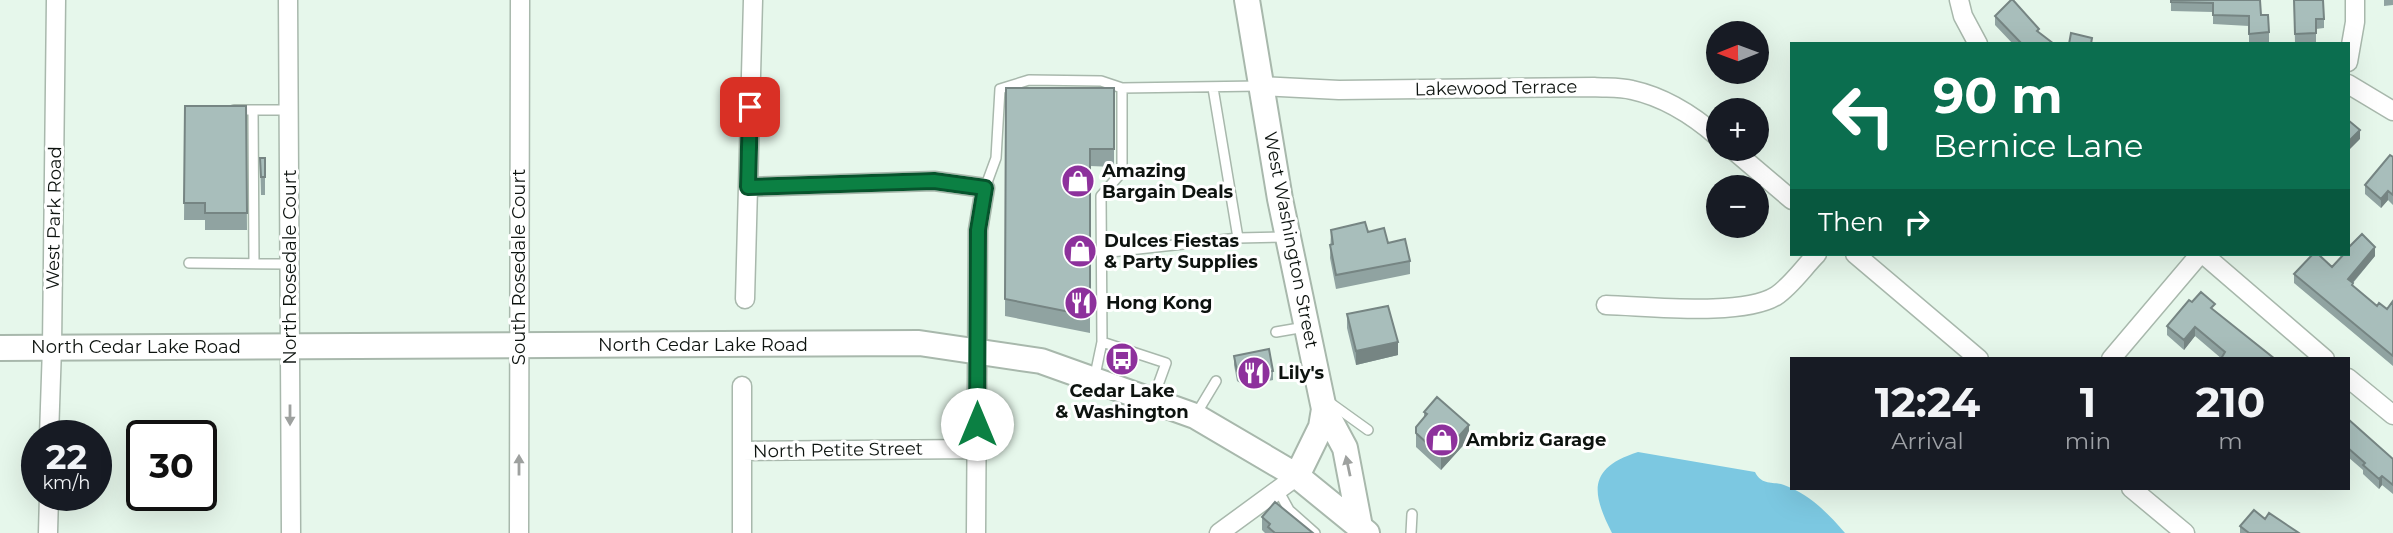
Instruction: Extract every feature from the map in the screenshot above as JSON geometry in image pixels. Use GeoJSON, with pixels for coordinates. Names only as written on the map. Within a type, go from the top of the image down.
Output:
{"type":"FeatureCollection","features":[{"type":"Feature","properties":{"kind":"main road","name":"West Washington Street"},"geometry":{"type":"LineString","coordinates":[[1247,0],[1289,237],[1323,403],[1321,427],[1288,483]]}},
{"type":"Feature","properties":{"kind":"main road","name":"North Cedar Lake Road"},"geometry":{"type":"LineString","coordinates":[[0,348],[919,343],[1041,361],[1195,416],[1288,483],[1364,530]]}},
{"type":"Feature","properties":{"kind":"main road","name":"North Cedar Lake Road"},"geometry":{"type":"LineString","coordinates":[[1323,403],[1345,448],[1364,530]]}},
{"type":"Feature","properties":{"kind":"street","name":"West Park Road"},"geometry":{"type":"LineString","coordinates":[[50,420],[56,0]]}},
{"type":"Feature","properties":{"kind":"street","name":"North Rosedale Court"},"geometry":{"type":"LineString","coordinates":[[288,0],[291,533]]}},
{"type":"Feature","properties":{"kind":"street","name":"South Rosedale Court"},"geometry":{"type":"LineString","coordinates":[[519,533],[520,0]]}},
{"type":"Feature","properties":{"kind":"street"},"geometry":{"type":"LineString","coordinates":[[745,299],[753,0]]}},
{"type":"Feature","properties":{"kind":"street"},"geometry":{"type":"LineString","coordinates":[[1959,0],[1963,16],[1977,42]]}},
{"type":"Feature","properties":{"kind":"street"},"geometry":{"type":"LineString","coordinates":[[2350,51],[2355,22],[2355,0]]}},
{"type":"Feature","properties":{"kind":"street"},"geometry":{"type":"LineString","coordinates":[[2350,85],[2393,111]]}},
{"type":"Feature","properties":{"kind":"street","name":"Lakewood Terrace"},"geometry":{"type":"LineString","coordinates":[[1261,86],[1339,90],[1594,87],[1632,90],[1667,101],[1706,126]]}},
{"type":"Feature","properties":{"kind":"street"},"geometry":{"type":"LineString","coordinates":[[1746,161],[1790,198]]}},
{"type":"Feature","properties":{"kind":"street"},"geometry":{"type":"LineString","coordinates":[[748,187],[934,181],[985,188],[978,230],[976,533]]}},
{"type":"Feature","properties":{"kind":"street"},"geometry":{"type":"LineString","coordinates":[[1606,305],[1719,308],[1754,306],[1777,295],[1815,256]]}},
{"type":"Feature","properties":{"kind":"street"},"geometry":{"type":"LineString","coordinates":[[1857,256],[1977,357]]}},
{"type":"Feature","properties":{"kind":"street"},"geometry":{"type":"LineString","coordinates":[[2113,357],[2199,256]]}},
{"type":"Feature","properties":{"kind":"street"},"geometry":{"type":"LineString","coordinates":[[2203,256],[2323,357]]}},
{"type":"Feature","properties":{"kind":"street"},"geometry":{"type":"LineString","coordinates":[[2350,380],[2393,415]]}},
{"type":"Feature","properties":{"kind":"street"},"geometry":{"type":"LineString","coordinates":[[742,386],[742,533]]}},
{"type":"Feature","properties":{"kind":"street","name":"North Petite Street"},"geometry":{"type":"LineString","coordinates":[[742,451],[977,449]]}},
{"type":"Feature","properties":{"kind":"street"},"geometry":{"type":"LineString","coordinates":[[1223,532],[1288,483]]}},
{"type":"Feature","properties":{"kind":"street"},"geometry":{"type":"LineString","coordinates":[[2134,490],[2185,533]]}},
{"type":"Feature","properties":{"kind":"street"},"geometry":{"type":"LineString","coordinates":[[48,511],[48,533]]}},
{"type":"Feature","properties":{"kind":"lane"},"geometry":{"type":"LineString","coordinates":[[985,188],[996,158],[1000,89],[1028,80],[1101,81],[1122,88],[1261,86]]}},
{"type":"Feature","properties":{"kind":"lane"},"geometry":{"type":"LineString","coordinates":[[1094,380],[1102,342],[1101,196],[1122,172],[1122,88]]}},
{"type":"Feature","properties":{"kind":"lane"},"geometry":{"type":"LineString","coordinates":[[1213,88],[1238,238]]}},
{"type":"Feature","properties":{"kind":"lane"},"geometry":{"type":"LineString","coordinates":[[228,110],[289,110]]}},
{"type":"Feature","properties":{"kind":"lane"},"geometry":{"type":"LineString","coordinates":[[253,110],[254,264]]}},
{"type":"Feature","properties":{"kind":"lane"},"geometry":{"type":"LineString","coordinates":[[1102,253],[1238,238],[1289,237]]}},
{"type":"Feature","properties":{"kind":"lane"},"geometry":{"type":"LineString","coordinates":[[189,262],[289,264]]}},
{"type":"Feature","properties":{"kind":"lane"},"geometry":{"type":"LineString","coordinates":[[1276,332],[1307,327]]}},
{"type":"Feature","properties":{"kind":"lane"},"geometry":{"type":"LineString","coordinates":[[1102,342],[1166,363],[1153,401]]}},
{"type":"Feature","properties":{"kind":"lane"},"geometry":{"type":"LineString","coordinates":[[1195,416],[1216,382]]}},
{"type":"Feature","properties":{"kind":"lane"},"geometry":{"type":"LineString","coordinates":[[1323,403],[1368,430]]}},
{"type":"Feature","properties":{"kind":"lane"},"geometry":{"type":"LineString","coordinates":[[1288,483],[1289,510],[1315,533]]}},
{"type":"Feature","properties":{"kind":"lane"},"geometry":{"type":"LineString","coordinates":[[1411,533],[1412,514]]}},
{"type":"Feature","properties":{"kind":"water"},"geometry":{"type":"Polygon","coordinates":[[[1638,452],[1755,472],[1764,481],[1784,485],[1810,499],[1845,533],[1612,533],[1600,505],[1598,483],[1602,474],[1622,458],[1638,452]]]}},
{"type":"Feature","properties":{"kind":"building"},"geometry":{"type":"Polygon","coordinates":[[[2013,0],[2039,29],[2037,31],[2051,42],[2020,42],[1995,16],[2013,0]]]}},
{"type":"Feature","properties":{"kind":"building"},"geometry":{"type":"Polygon","coordinates":[[[2171,0],[2260,0],[2261,15],[2268,15],[2269,32],[2249,34],[2249,16],[2213,15],[2213,3],[2171,0]]]}},
{"type":"Feature","properties":{"kind":"building"},"geometry":{"type":"Polygon","coordinates":[[[2294,0],[2323,0],[2324,19],[2316,19],[2316,33],[2295,34],[2294,0]]]}},
{"type":"Feature","properties":{"kind":"building"},"geometry":{"type":"Polygon","coordinates":[[[2071,33],[2092,38],[2091,42],[2069,42],[2071,33]]]}},
{"type":"Feature","properties":{"kind":"building"},"geometry":{"type":"Polygon","coordinates":[[[1006,88],[1114,88],[1114,149],[1090,149],[1090,316],[1005,299],[1006,88]]]}},
{"type":"Feature","properties":{"kind":"building"},"geometry":{"type":"Polygon","coordinates":[[[185,106],[246,106],[247,213],[205,213],[205,203],[184,203],[185,106]]]}},
{"type":"Feature","properties":{"kind":"building"},"geometry":{"type":"Polygon","coordinates":[[[2350,122],[2360,130],[2350,140],[2350,122]]]}},
{"type":"Feature","properties":{"kind":"building"},"geometry":{"type":"Polygon","coordinates":[[[2390,155],[2393,157],[2393,195],[2388,191],[2381,199],[2365,185],[2390,155]]]}},
{"type":"Feature","properties":{"kind":"building"},"geometry":{"type":"Polygon","coordinates":[[[260,158],[265,158],[265,177],[261,177],[260,158]]]}},
{"type":"Feature","properties":{"kind":"building"},"geometry":{"type":"Polygon","coordinates":[[[1365,222],[1368,232],[1384,228],[1388,243],[1405,239],[1410,261],[1336,275],[1330,245],[1333,244],[1331,230],[1365,222]]]}},
{"type":"Feature","properties":{"kind":"building"},"geometry":{"type":"Polygon","coordinates":[[[2362,234],[2375,247],[2348,279],[2377,306],[2379,303],[2387,309],[2393,301],[2393,356],[2294,274],[2311,256],[2320,256],[2332,267],[2342,256],[2350,256],[2350,246],[2362,234]]]}},
{"type":"Feature","properties":{"kind":"building"},"geometry":{"type":"Polygon","coordinates":[[[2201,292],[2215,304],[2211,308],[2272,357],[2222,357],[2225,352],[2195,327],[2184,340],[2167,326],[2189,300],[2192,302],[2201,292]]]}},
{"type":"Feature","properties":{"kind":"building"},"geometry":{"type":"Polygon","coordinates":[[[1388,306],[1398,342],[1356,351],[1347,314],[1388,306]]]}},
{"type":"Feature","properties":{"kind":"building"},"geometry":{"type":"Polygon","coordinates":[[[1269,349],[1273,371],[1245,376],[1237,371],[1234,356],[1269,349]]]}},
{"type":"Feature","properties":{"kind":"building"},"geometry":{"type":"Polygon","coordinates":[[[1437,397],[1469,425],[1441,456],[1416,433],[1416,427],[1427,414],[1424,412],[1437,397]]]}},
{"type":"Feature","properties":{"kind":"building"},"geometry":{"type":"Polygon","coordinates":[[[2350,421],[2393,459],[2393,485],[2382,476],[2379,479],[2363,465],[2365,463],[2350,450],[2350,421]]]}},
{"type":"Feature","properties":{"kind":"building"},"geometry":{"type":"Polygon","coordinates":[[[1275,502],[1313,533],[1275,533],[1262,517],[1275,502]]]}},
{"type":"Feature","properties":{"kind":"building"},"geometry":{"type":"Polygon","coordinates":[[[2254,510],[2265,519],[2269,513],[2299,533],[2249,533],[2240,526],[2254,510]]]}},
{"type":"Feature","properties":{"kind":"place","name":"Amazing Bargain Deals"},"geometry":{"type":"Point","coordinates":[1078,181]}},
{"type":"Feature","properties":{"kind":"place","name":"Dulces Fiestas & Party Supplies"},"geometry":{"type":"Point","coordinates":[1080,251]}},
{"type":"Feature","properties":{"kind":"place","name":"Hong Kong"},"geometry":{"type":"Point","coordinates":[1081,303]}},
{"type":"Feature","properties":{"kind":"place","name":"Cedar Lake & Washington"},"geometry":{"type":"Point","coordinates":[1122,359]}},
{"type":"Feature","properties":{"kind":"place","name":"Lily's"},"geometry":{"type":"Point","coordinates":[1254,373]}},
{"type":"Feature","properties":{"kind":"place","name":"Ambriz Garage"},"geometry":{"type":"Point","coordinates":[1442,440]}},
{"type":"Feature","properties":{"kind":"route"},"geometry":{"type":"LineString","coordinates":[[750,107],[748,187],[934,181],[985,188],[978,230],[977,424]]}}]}
